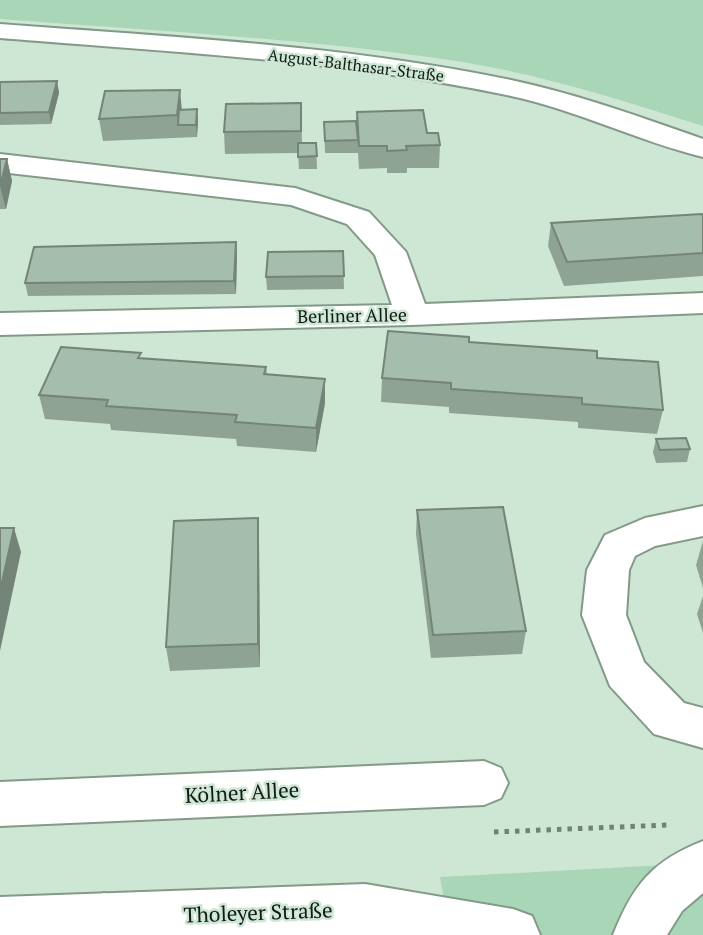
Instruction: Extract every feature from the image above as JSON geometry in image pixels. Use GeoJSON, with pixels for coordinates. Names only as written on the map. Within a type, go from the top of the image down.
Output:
{"type":"FeatureCollection","features":[{"type":"Feature","properties":{"kind":"street","name":"August-Balthasar-Straße"},"geometry":{"type":"LineString","coordinates":[[0,32],[280,54],[417,71],[513,89],[589,109],[703,149]]}},
{"type":"Feature","properties":{"kind":"street"},"geometry":{"type":"LineString","coordinates":[[0,163],[295,197],[358,218],[390,253],[412,315]]}},
{"type":"Feature","properties":{"kind":"street","name":"Berliner Allee"},"geometry":{"type":"LineString","coordinates":[[0,324],[412,315],[703,303]]}},
{"type":"Feature","properties":{"kind":"street"},"geometry":{"type":"LineString","coordinates":[[703,521],[645,533],[620,546],[608,570],[604,615],[626,673],[670,720],[703,728]]}},
{"type":"Feature","properties":{"kind":"street","name":"Kölner Allee"},"geometry":{"type":"LineString","coordinates":[[0,804],[484,783]]}},
{"type":"Feature","properties":{"kind":"street"},"geometry":{"type":"LineString","coordinates":[[640,935],[646,916],[673,881],[703,865]]}},
{"type":"Feature","properties":{"kind":"street","name":"Tholeyer Straße"},"geometry":{"type":"LineString","coordinates":[[0,923],[127,927],[365,909],[513,935]]}},
{"type":"Feature","properties":{"kind":"green space"},"geometry":{"type":"Polygon","coordinates":[[[0,0],[703,0],[703,126],[581,89],[487,66],[285,41],[0,19],[0,0]]]}},
{"type":"Feature","properties":{"kind":"green space"},"geometry":{"type":"Polygon","coordinates":[[[703,863],[703,935],[450,935],[440,877],[703,863]]]}},
{"type":"Feature","properties":{"kind":"building"},"geometry":{"type":"Polygon","coordinates":[[[57,81],[49,112],[0,113],[0,82],[57,81]]]}},
{"type":"Feature","properties":{"kind":"building"},"geometry":{"type":"Polygon","coordinates":[[[180,90],[177,115],[99,119],[105,91],[180,90]]]}},
{"type":"Feature","properties":{"kind":"building"},"geometry":{"type":"Polygon","coordinates":[[[301,103],[301,131],[224,132],[226,104],[301,103]]]}},
{"type":"Feature","properties":{"kind":"building"},"geometry":{"type":"Polygon","coordinates":[[[197,109],[196,125],[178,125],[179,110],[197,109]]]}},
{"type":"Feature","properties":{"kind":"building"},"geometry":{"type":"Polygon","coordinates":[[[423,110],[427,133],[438,133],[440,145],[406,146],[407,150],[387,151],[387,146],[359,146],[357,112],[423,110]]]}},
{"type":"Feature","properties":{"kind":"building"},"geometry":{"type":"Polygon","coordinates":[[[356,121],[358,140],[325,141],[324,122],[356,121]]]}},
{"type":"Feature","properties":{"kind":"building"},"geometry":{"type":"Polygon","coordinates":[[[298,143],[316,143],[317,156],[298,157],[298,143]]]}},
{"type":"Feature","properties":{"kind":"building"},"geometry":{"type":"Polygon","coordinates":[[[0,159],[7,159],[0,186],[0,159]]]}},
{"type":"Feature","properties":{"kind":"building"},"geometry":{"type":"Polygon","coordinates":[[[702,214],[703,253],[567,262],[551,223],[702,214]]]}},
{"type":"Feature","properties":{"kind":"building"},"geometry":{"type":"Polygon","coordinates":[[[236,242],[234,281],[25,283],[34,247],[236,242]]]}},
{"type":"Feature","properties":{"kind":"building"},"geometry":{"type":"Polygon","coordinates":[[[343,251],[344,276],[266,277],[268,252],[343,251]]]}},
{"type":"Feature","properties":{"kind":"building"},"geometry":{"type":"Polygon","coordinates":[[[388,331],[469,337],[469,342],[597,351],[597,358],[658,362],[663,410],[582,404],[582,398],[451,389],[451,383],[382,378],[388,331]]]}},
{"type":"Feature","properties":{"kind":"building"},"geometry":{"type":"Polygon","coordinates":[[[61,347],[141,353],[138,358],[266,367],[264,374],[325,379],[316,428],[235,422],[237,415],[106,406],[108,400],[39,395],[61,347]]]}},
{"type":"Feature","properties":{"kind":"building"},"geometry":{"type":"Polygon","coordinates":[[[686,438],[690,449],[660,450],[656,439],[686,438]]]}},
{"type":"Feature","properties":{"kind":"building"},"geometry":{"type":"Polygon","coordinates":[[[503,507],[526,631],[433,635],[417,510],[503,507]]]}},
{"type":"Feature","properties":{"kind":"building"},"geometry":{"type":"Polygon","coordinates":[[[258,518],[258,644],[166,647],[174,521],[258,518]]]}},
{"type":"Feature","properties":{"kind":"building"},"geometry":{"type":"Polygon","coordinates":[[[0,528],[14,528],[0,591],[0,528]]]}}]}
